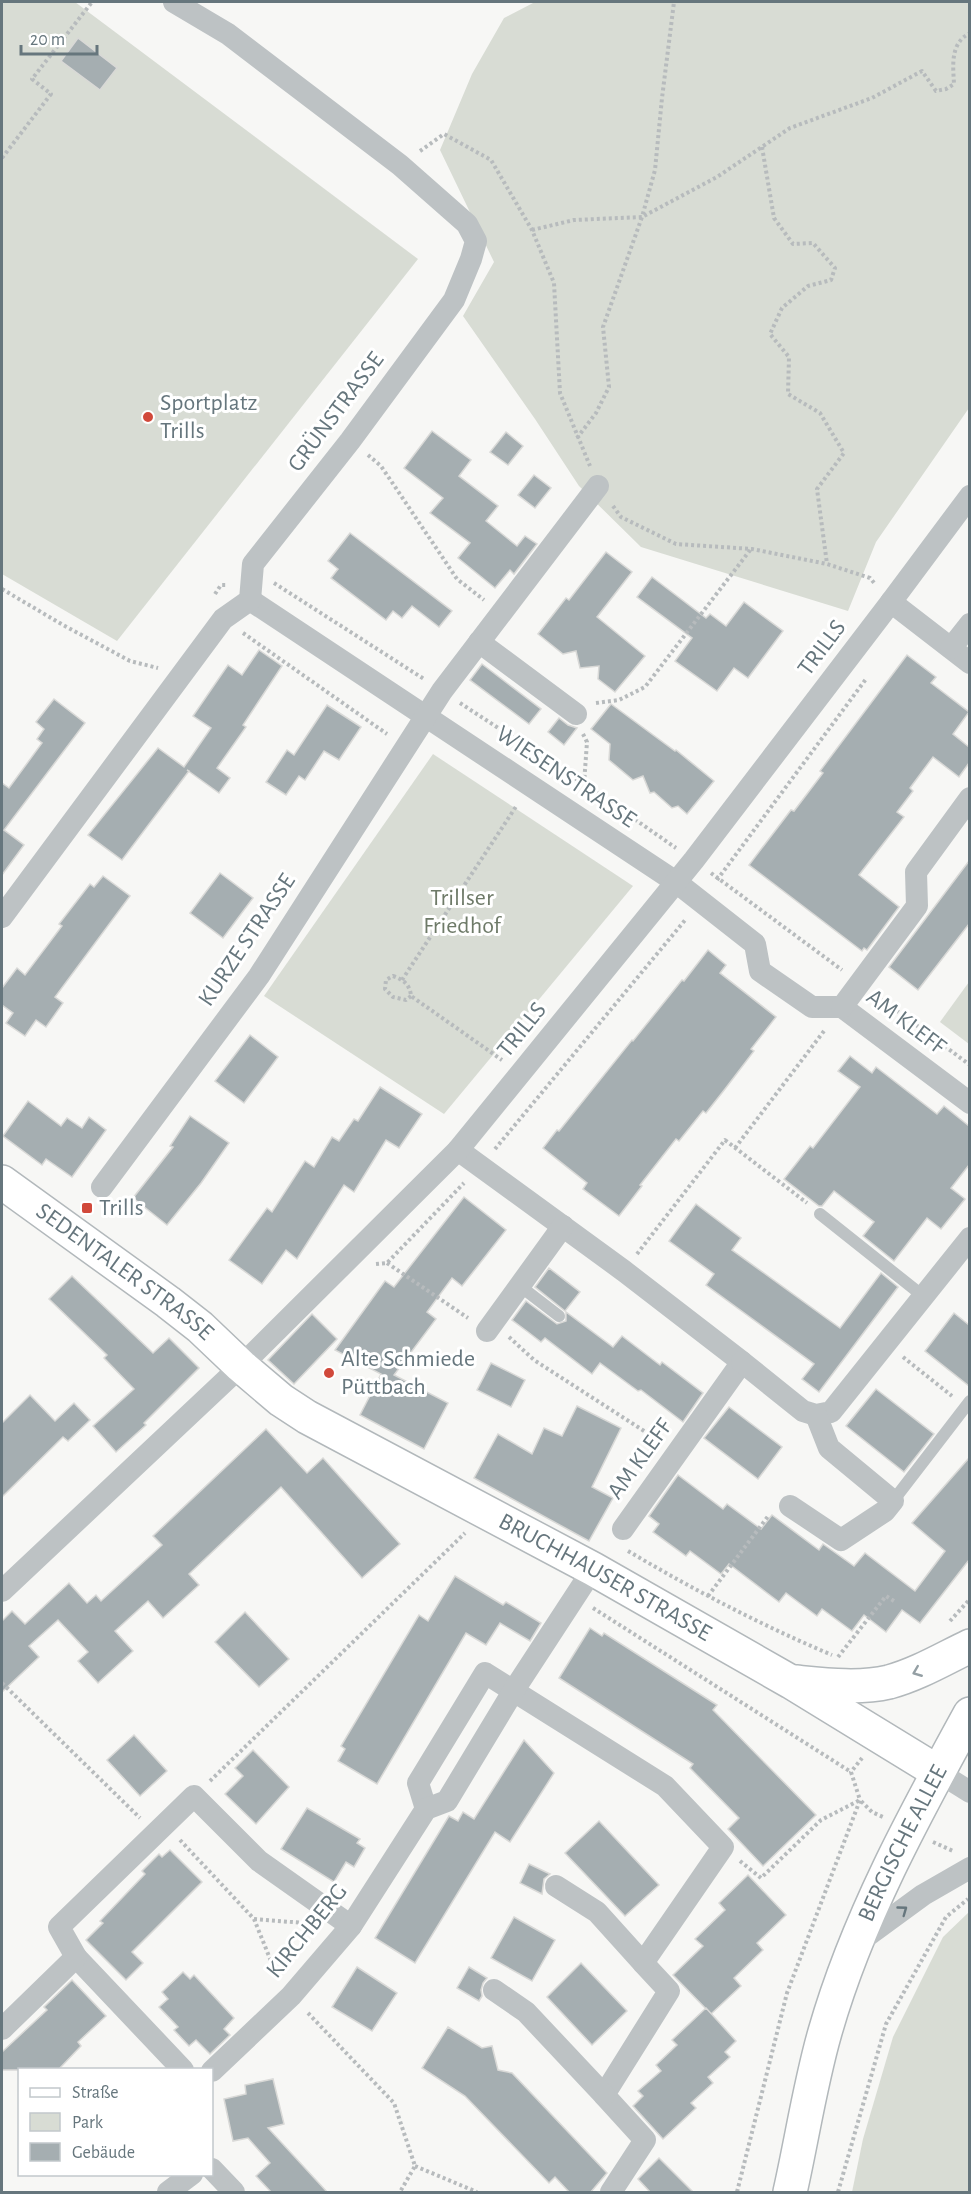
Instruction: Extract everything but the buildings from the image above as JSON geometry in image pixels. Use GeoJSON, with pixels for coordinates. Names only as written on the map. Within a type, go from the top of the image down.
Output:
{"type":"FeatureCollection","features":[{"type":"Feature","properties":{"kind":"street","name":"GRÜNSTRASSE"},"geometry":{"type":"LineString","coordinates":[[174,2],[228,34],[400,165],[467,224],[476,241],[471,260],[454,300],[350,441],[253,564],[250,600]]}},
{"type":"Feature","properties":{"kind":"street"},"geometry":{"type":"LineString","coordinates":[[426,716],[479,642],[598,486]]}},
{"type":"Feature","properties":{"kind":"street","name":"TRILLS"},"geometry":{"type":"LineString","coordinates":[[2,1591],[241,1366],[458,1150],[676,882],[891,602],[969,496]]}},
{"type":"Feature","properties":{"kind":"street"},"geometry":{"type":"LineString","coordinates":[[2,917],[223,619],[250,600]]}},
{"type":"Feature","properties":{"kind":"street","name":"WIESENSTRASSE"},"geometry":{"type":"LineString","coordinates":[[250,600],[676,882]]}},
{"type":"Feature","properties":{"kind":"street"},"geometry":{"type":"LineString","coordinates":[[891,602],[969,663]]}},
{"type":"Feature","properties":{"kind":"street"},"geometry":{"type":"LineString","coordinates":[[951,648],[969,624]]}},
{"type":"Feature","properties":{"kind":"street"},"geometry":{"type":"LineString","coordinates":[[479,642],[576,714]]}},
{"type":"Feature","properties":{"kind":"street","name":"KURZE STRASSE"},"geometry":{"type":"LineString","coordinates":[[102,1187],[259,976],[426,716]]}},
{"type":"Feature","properties":{"kind":"street"},"geometry":{"type":"LineString","coordinates":[[842,1007],[917,906],[916,872],[969,798]]}},
{"type":"Feature","properties":{"kind":"street","name":"AM KLEFF"},"geometry":{"type":"LineString","coordinates":[[676,882],[755,944],[760,971],[812,1007],[842,1007],[969,1103]]}},
{"type":"Feature","properties":{"kind":"street"},"geometry":{"type":"LineString","coordinates":[[458,1150],[624,1271],[803,1411],[816,1415],[831,1412],[924,1296],[966,1251]]}},
{"type":"Feature","properties":{"kind":"street","name":"SEDENTALER STRASSE"},"geometry":{"type":"LineString","coordinates":[[2,1182],[176,1308],[209,1335],[241,1366]]}},
{"type":"Feature","properties":{"kind":"street"},"geometry":{"type":"LineString","coordinates":[[490,1327],[563,1226]]}},
{"type":"Feature","properties":{"kind":"street","name":"AM KLEFF"},"geometry":{"type":"LineString","coordinates":[[623,1538],[677,1453],[742,1362]]}},
{"type":"Feature","properties":{"kind":"street","name":"BRUCHHAUSER STRASSE"},"geometry":{"type":"LineString","coordinates":[[241,1366],[281,1400],[307,1416],[593,1569],[791,1682],[969,1792]]}},
{"type":"Feature","properties":{"kind":"street"},"geometry":{"type":"LineString","coordinates":[[790,1506],[841,1540],[885,1511],[893,1501],[829,1448],[816,1415]]}},
{"type":"Feature","properties":{"kind":"street","name":"KIRCHBERG"},"geometry":{"type":"LineString","coordinates":[[213,2070],[291,1996],[351,1926],[426,1809],[447,1801],[514,1690],[593,1569]]}},
{"type":"Feature","properties":{"kind":"street"},"geometry":{"type":"LineString","coordinates":[[791,1682],[856,1686],[887,1682],[916,1673],[957,1637]]}},
{"type":"Feature","properties":{"kind":"street"},"geometry":{"type":"LineString","coordinates":[[426,1809],[418,1783],[485,1673],[665,1786],[723,1847],[643,1963]]}},
{"type":"Feature","properties":{"kind":"street","name":"BERGISCHE ALLEE"},"geometry":{"type":"LineString","coordinates":[[790,2193],[824,2034],[855,1945],[902,1842],[969,1714]]}},
{"type":"Feature","properties":{"kind":"street"},"geometry":{"type":"LineString","coordinates":[[181,2068],[76,1957],[59,1927],[194,1796],[259,1861],[351,1926]]}},
{"type":"Feature","properties":{"kind":"street","name":"BERGISCHE ALLEE"},"geometry":{"type":"LineString","coordinates":[[855,1945],[923,1895],[969,1868]]}},
{"type":"Feature","properties":{"kind":"street"},"geometry":{"type":"LineString","coordinates":[[556,1886],[597,1912],[669,1991],[604,2095]]}},
{"type":"Feature","properties":{"kind":"street"},"geometry":{"type":"LineString","coordinates":[[2,2029],[76,1957]]}},
{"type":"Feature","properties":{"kind":"street"},"geometry":{"type":"LineString","coordinates":[[495,1990],[526,2012],[645,2140],[611,2193]]}},
{"type":"Feature","properties":{"kind":"street"},"geometry":{"type":"LineString","coordinates":[[213,2170],[234,2193]]}},
{"type":"Feature","properties":{"kind":"street"},"geometry":{"type":"LineString","coordinates":[[168,2193],[191,2176]]}},
{"type":"Feature","properties":{"kind":"lane"},"geometry":{"type":"LineString","coordinates":[[820,1214],[924,1296]]}},
{"type":"Feature","properties":{"kind":"lane"},"geometry":{"type":"LineString","coordinates":[[520,1286],[559,1316]]}},
{"type":"Feature","properties":{"kind":"lane"},"geometry":{"type":"LineString","coordinates":[[893,1501],[967,1404]]}},
{"type":"Feature","properties":{"kind":"path"},"geometry":{"type":"LineString","coordinates":[[2,158],[51,94],[32,79],[92,2]]}},
{"type":"Feature","properties":{"kind":"path"},"geometry":{"type":"LineString","coordinates":[[577,438],[596,413],[609,387],[603,327],[642,217],[655,170],[674,2]]}},
{"type":"Feature","properties":{"kind":"path"},"geometry":{"type":"LineString","coordinates":[[532,230],[574,220],[642,217],[717,177],[790,128],[872,98],[922,71],[936,91],[946,89],[954,84],[953,51],[969,33]]}},
{"type":"Feature","properties":{"kind":"path"},"geometry":{"type":"LineString","coordinates":[[400,165],[444,135],[491,160],[532,230],[554,283],[560,393],[598,486],[621,517],[676,543],[752,549],[827,564],[870,578],[891,602]]}},
{"type":"Feature","properties":{"kind":"path"},"geometry":{"type":"LineString","coordinates":[[762,147],[774,218],[793,244],[813,243],[835,268],[831,280],[808,286],[782,308],[770,334],[789,357],[788,394],[820,413],[844,453],[817,489],[827,564]]}},
{"type":"Feature","properties":{"kind":"path"},"geometry":{"type":"LineString","coordinates":[[350,441],[381,466],[457,579],[502,613]]}},
{"type":"Feature","properties":{"kind":"path"},"geometry":{"type":"LineString","coordinates":[[584,784],[586,742],[576,714],[584,704],[619,700],[645,687],[752,549]]}},
{"type":"Feature","properties":{"kind":"path"},"geometry":{"type":"LineString","coordinates":[[214,595],[221,585]]}},
{"type":"Feature","properties":{"kind":"path"},"geometry":{"type":"LineString","coordinates":[[2,589],[130,661],[159,668]]}},
{"type":"Feature","properties":{"kind":"path"},"geometry":{"type":"LineString","coordinates":[[223,619],[405,746]]}},
{"type":"Feature","properties":{"kind":"path"},"geometry":{"type":"LineString","coordinates":[[402,980],[530,785]]}},
{"type":"Feature","properties":{"kind":"path"},"geometry":{"type":"LineString","coordinates":[[411,996],[406,1000],[393,997],[385,989],[386,980],[393,976],[402,980],[410,988],[411,996],[521,1074]]}},
{"type":"Feature","properties":{"kind":"path"},"geometry":{"type":"LineString","coordinates":[[735,1148],[842,1007]]}},
{"type":"Feature","properties":{"kind":"path"},"geometry":{"type":"LineString","coordinates":[[624,1271],[725,1140],[820,1214]]}},
{"type":"Feature","properties":{"kind":"path"},"geometry":{"type":"LineString","coordinates":[[387,1263],[490,1327],[534,1360],[677,1453]]}},
{"type":"Feature","properties":{"kind":"path"},"geometry":{"type":"LineString","coordinates":[[886,1344],[967,1404]]}},
{"type":"Feature","properties":{"kind":"path"},"geometry":{"type":"LineString","coordinates":[[708,1596],[770,1514],[790,1506]]}},
{"type":"Feature","properties":{"kind":"path"},"geometry":{"type":"LineString","coordinates":[[194,1796],[487,1511]]}},
{"type":"Feature","properties":{"kind":"path"},"geometry":{"type":"LineString","coordinates":[[623,1538],[708,1596],[772,1629],[837,1657],[849,1659]]}},
{"type":"Feature","properties":{"kind":"path"},"geometry":{"type":"LineString","coordinates":[[574,1596],[851,1772],[860,1800],[788,1993],[737,2193]]}},
{"type":"Feature","properties":{"kind":"path"},"geometry":{"type":"LineString","coordinates":[[837,1657],[886,1596],[894,1601]]}},
{"type":"Feature","properties":{"kind":"path"},"geometry":{"type":"LineString","coordinates":[[957,1637],[969,1599]]}},
{"type":"Feature","properties":{"kind":"path"},"geometry":{"type":"LineString","coordinates":[[2,1683],[156,1833]]}},
{"type":"Feature","properties":{"kind":"path"},"geometry":{"type":"LineString","coordinates":[[851,1772],[880,1736]]}},
{"type":"Feature","properties":{"kind":"path"},"geometry":{"type":"LineString","coordinates":[[723,1847],[761,1878],[821,1820],[860,1800]]}},
{"type":"Feature","properties":{"kind":"path"},"geometry":{"type":"LineString","coordinates":[[838,2193],[886,2024],[946,1917],[969,1897]]}},
{"type":"Feature","properties":{"kind":"path"},"geometry":{"type":"LineString","coordinates":[[415,2166],[477,2193]]}},
{"type":"Feature","properties":{"kind":"green space","name":"Sportplatz Trills"},"geometry":{"type":"Polygon","coordinates":[[[2,2],[75,2],[418,259],[117,641],[2,574],[2,2]]]}},
{"type":"Feature","properties":{"kind":"green space"},"geometry":{"type":"Polygon","coordinates":[[[535,2],[969,2],[969,408],[876,542],[848,611],[641,547],[579,486],[463,316],[494,262],[440,150],[472,74],[504,18],[535,2]]]}},
{"type":"Feature","properties":{"kind":"green space","name":"Trillser Friedhof"},"geometry":{"type":"Polygon","coordinates":[[[433,754],[633,886],[444,1114],[264,996],[433,754]]]}},
{"type":"Feature","properties":{"kind":"green space"},"geometry":{"type":"Polygon","coordinates":[[[969,982],[969,1044],[940,1022],[969,982]]]}},
{"type":"Feature","properties":{"kind":"green space"},"geometry":{"type":"Polygon","coordinates":[[[969,1912],[969,2192],[852,2192],[863,2139],[893,2037],[943,1937],[969,1912]]]}},
{"type":"Feature","properties":{"kind":"place","name":"Sportplatz Trills"},"geometry":{"type":"Point","coordinates":[148,417]}},
{"type":"Feature","properties":{"kind":"place","name":"Trills"},"geometry":{"type":"Point","coordinates":[87,1208]}},
{"type":"Feature","properties":{"kind":"place","name":"Alte Schmiede Püttbach"},"geometry":{"type":"Point","coordinates":[329,1373]}}]}
